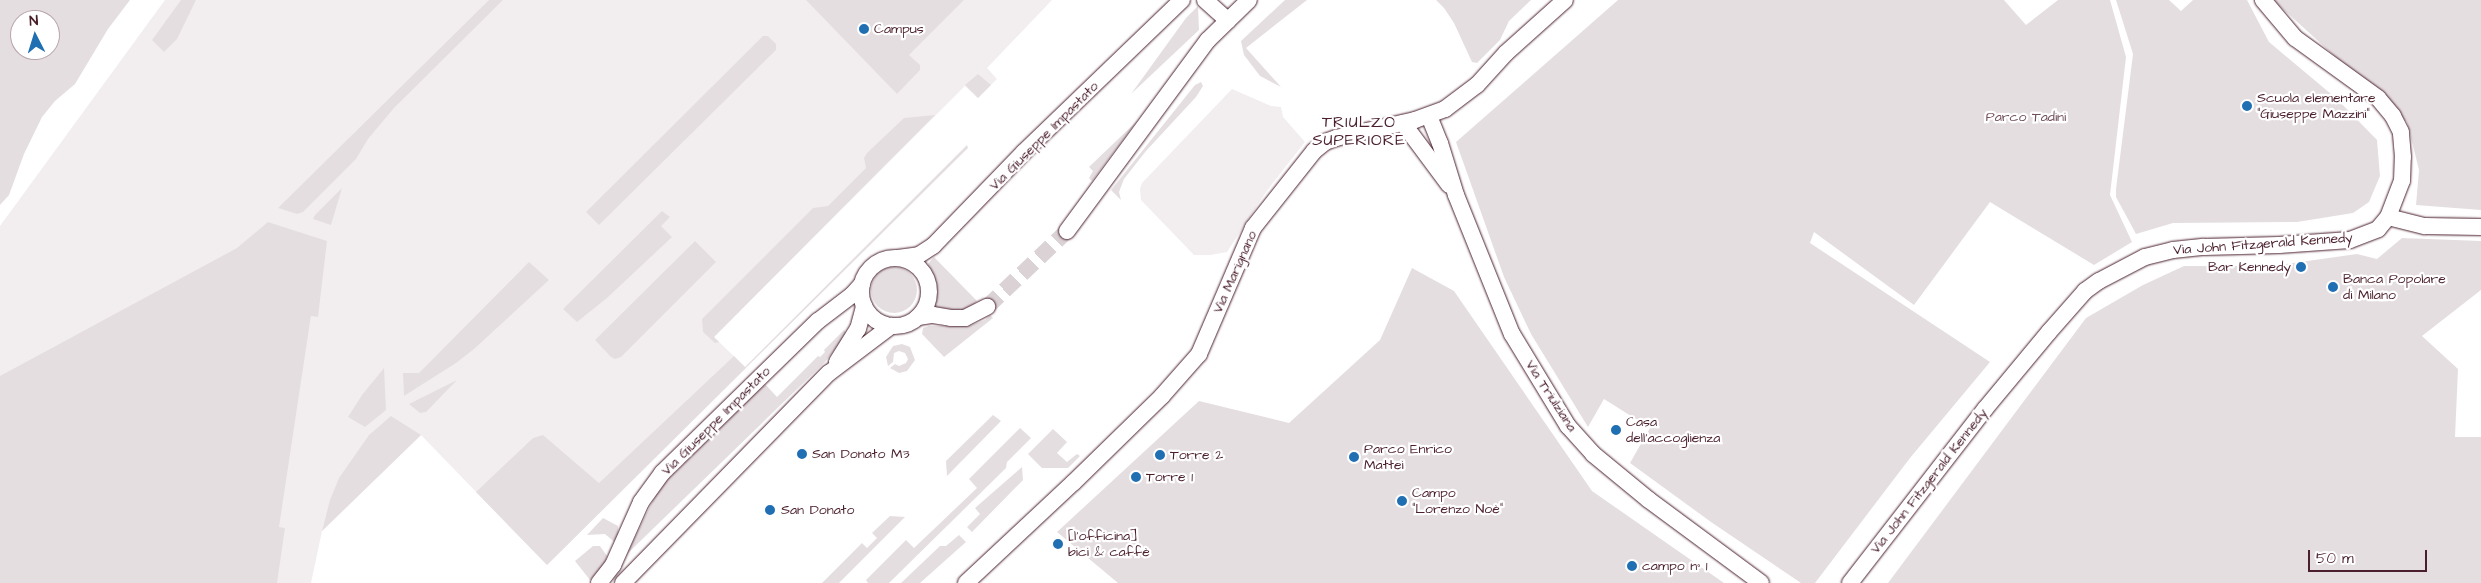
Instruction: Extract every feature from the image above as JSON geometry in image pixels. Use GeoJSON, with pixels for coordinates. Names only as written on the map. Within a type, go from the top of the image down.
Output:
{"type":"FeatureCollection","features":[{"type":"Feature","properties":{"kind":"street","name":"Via Giuseppe Impastato"},"geometry":{"type":"LineString","coordinates":[[898,258],[912,257],[933,246],[1024,152],[1182,0]]}},
{"type":"Feature","properties":{"kind":"street"},"geometry":{"type":"LineString","coordinates":[[1205,0],[1228,21]]}},
{"type":"Feature","properties":{"kind":"street"},"geometry":{"type":"LineString","coordinates":[[1067,231],[1208,40],[1249,0]]}},
{"type":"Feature","properties":{"kind":"street","name":"Via Marignano"},"geometry":{"type":"LineString","coordinates":[[966,583],[1162,396],[1199,354],[1253,228],[1314,151],[1325,142],[1336,138],[1429,116],[1456,101],[1477,85],[1506,53],[1565,0]]}},
{"type":"Feature","properties":{"kind":"street","name":"Via John Fitzgerald Kennedy"},"geometry":{"type":"LineString","coordinates":[[1850,583],[1985,409],[2048,332],[2085,291],[2099,281],[2145,256],[2172,250],[2350,240],[2378,229],[2388,217],[2402,181],[2401,132],[2393,116],[2378,98],[2295,38],[2263,0]]}},
{"type":"Feature","properties":{"kind":"street","name":"Via Triulziana"},"geometry":{"type":"LineString","coordinates":[[1429,116],[1440,143],[1456,195],[1512,334],[1568,426],[1594,454],[1649,500],[1761,583]]}},
{"type":"Feature","properties":{"kind":"street","name":"Via Triulziana"},"geometry":{"type":"LineString","coordinates":[[1404,123],[1456,195]]}},
{"type":"Feature","properties":{"kind":"street"},"geometry":{"type":"LineString","coordinates":[[2388,217],[2426,226],[2481,228]]}},
{"type":"Feature","properties":{"kind":"street"},"geometry":{"type":"LineString","coordinates":[[918,317],[928,302],[929,286],[926,277],[914,264],[898,258],[882,260],[873,266],[862,284],[861,295],[864,306],[878,321],[891,326],[906,324],[918,317],[933,314],[952,318],[965,318],[987,307]]}},
{"type":"Feature","properties":{"kind":"street","name":"Via Giuseppe Impastato"},"geometry":{"type":"LineString","coordinates":[[600,583],[613,565],[641,502],[662,473],[818,321],[862,284]]}},
{"type":"Feature","properties":{"kind":"street"},"geometry":{"type":"LineString","coordinates":[[829,373],[858,329],[864,306]]}},
{"type":"Feature","properties":{"kind":"street","name":"Via Giuseppe Impastato"},"geometry":{"type":"LineString","coordinates":[[623,583],[829,373],[891,326]]}},
{"type":"Feature","properties":{"kind":"street","name":"Via Giuseppe Impastato"},"geometry":{"type":"LineString","coordinates":[[600,583],[665,539]]}},
{"type":"Feature","properties":{"kind":"shaded area"},"geometry":{"type":"Polygon","coordinates":[[[165,0],[1052,0],[987,68],[997,79],[978,98],[965,86],[714,337],[746,368],[547,565],[421,435],[322,531],[311,583],[0,583],[0,226],[165,0]]]}},
{"type":"Feature","properties":{"kind":"shaded area"},"geometry":{"type":"Polygon","coordinates":[[[1232,89],[1271,106],[1281,107],[1283,117],[1305,142],[1266,192],[1227,252],[1194,255],[1141,200],[1140,189],[1142,183],[1232,89]]]}},
{"type":"Feature","properties":{"kind":"green space"},"geometry":{"type":"Polygon","coordinates":[[[0,0],[130,0],[108,29],[75,84],[55,101],[42,117],[24,154],[9,195],[0,205],[0,0]]]}},
{"type":"Feature","properties":{"kind":"green space"},"geometry":{"type":"Polygon","coordinates":[[[181,0],[196,0],[177,39],[164,52],[152,40],[181,0]]]}},
{"type":"Feature","properties":{"kind":"green space"},"geometry":{"type":"Polygon","coordinates":[[[489,0],[503,0],[394,108],[368,139],[356,159],[303,212],[297,214],[278,208],[489,0]]]}},
{"type":"Feature","properties":{"kind":"green space"},"geometry":{"type":"Polygon","coordinates":[[[806,0],[964,0],[909,55],[920,65],[920,70],[897,94],[806,0]]]}},
{"type":"Feature","properties":{"kind":"green space"},"geometry":{"type":"Polygon","coordinates":[[[1285,0],[1307,0],[1246,48],[1281,87],[1260,76],[1244,55],[1241,41],[1285,0]]]}},
{"type":"Feature","properties":{"kind":"green space"},"geometry":{"type":"Polygon","coordinates":[[[1436,0],[1531,0],[1509,21],[1500,40],[1477,63],[1472,62],[1454,23],[1436,0]]]}},
{"type":"Feature","properties":{"kind":"green space","name":"Parco Tadini"},"geometry":{"type":"Polygon","coordinates":[[[1618,0],[2004,0],[2026,25],[2058,0],[2110,0],[2126,57],[2110,195],[2132,242],[2094,265],[1990,202],[1914,305],[1814,232],[1810,243],[1990,362],[1910,458],[1815,583],[1801,583],[1711,522],[1630,463],[1650,428],[1604,399],[1588,427],[1531,334],[1504,277],[1456,142],[1618,0]]]}},
{"type":"Feature","properties":{"kind":"green space"},"geometry":{"type":"Polygon","coordinates":[[[2116,0],[2169,0],[2181,11],[2193,0],[2247,0],[2269,42],[2337,99],[2377,140],[2380,176],[2369,202],[2353,213],[2297,222],[2173,223],[2136,234],[2116,197],[2133,54],[2116,0]]]}},
{"type":"Feature","properties":{"kind":"green space"},"geometry":{"type":"Polygon","coordinates":[[[2273,0],[2481,0],[2481,210],[2416,205],[2419,170],[2407,122],[2273,0]]]}},
{"type":"Feature","properties":{"kind":"green space"},"geometry":{"type":"Polygon","coordinates":[[[1198,6],[1199,30],[1131,94],[1186,18],[1198,6]]]}},
{"type":"Feature","properties":{"kind":"green space"},"geometry":{"type":"Polygon","coordinates":[[[763,36],[768,36],[776,44],[776,50],[599,225],[586,212],[763,36]]]}},
{"type":"Feature","properties":{"kind":"green space"},"geometry":{"type":"Polygon","coordinates":[[[978,74],[991,85],[978,98],[965,85],[978,74]]]}},
{"type":"Feature","properties":{"kind":"green space"},"geometry":{"type":"Polygon","coordinates":[[[1201,82],[1203,86],[1196,97],[1146,151],[1124,179],[1119,192],[1121,200],[1111,190],[1195,85],[1201,82]]]}},
{"type":"Feature","properties":{"kind":"green space"},"geometry":{"type":"Polygon","coordinates":[[[935,115],[714,337],[719,342],[715,343],[703,332],[702,319],[813,208],[828,206],[866,168],[864,158],[867,153],[904,118],[935,115]]]}},
{"type":"Feature","properties":{"kind":"green space"},"geometry":{"type":"Polygon","coordinates":[[[1137,121],[1092,181],[1089,178],[1093,171],[1089,167],[1137,121]]]}},
{"type":"Feature","properties":{"kind":"green space"},"geometry":{"type":"Polygon","coordinates":[[[967,145],[968,148],[547,565],[476,492],[533,438],[543,435],[599,483],[734,356],[745,367],[967,145]]]}},
{"type":"Feature","properties":{"kind":"green space"},"geometry":{"type":"Polygon","coordinates":[[[342,188],[331,225],[313,219],[315,215],[342,188]]]}},
{"type":"Feature","properties":{"kind":"green space"},"geometry":{"type":"Polygon","coordinates":[[[662,211],[670,217],[661,226],[672,237],[607,298],[577,322],[563,309],[662,211]]]}},
{"type":"Feature","properties":{"kind":"green space"},"geometry":{"type":"Polygon","coordinates":[[[268,222],[327,241],[318,317],[311,316],[279,527],[285,528],[277,583],[0,583],[0,376],[237,248],[268,222]]]}},
{"type":"Feature","properties":{"kind":"green space"},"geometry":{"type":"Polygon","coordinates":[[[2402,238],[2481,241],[2481,290],[2422,336],[2458,369],[2455,437],[2481,437],[2481,583],[1888,583],[2086,318],[2143,285],[2184,266],[2271,266],[2357,254],[2377,259],[2402,238]]]}},
{"type":"Feature","properties":{"kind":"green space"},"geometry":{"type":"Polygon","coordinates":[[[695,241],[716,262],[621,357],[615,359],[611,357],[595,340],[695,241]]]}},
{"type":"Feature","properties":{"kind":"green space"},"geometry":{"type":"Polygon","coordinates":[[[934,257],[977,301],[969,309],[954,312],[935,307],[936,283],[928,264],[934,257]]]}},
{"type":"Feature","properties":{"kind":"green space"},"geometry":{"type":"Polygon","coordinates":[[[529,262],[549,280],[474,349],[456,363],[404,396],[403,373],[419,373],[529,262]]]}},
{"type":"Feature","properties":{"kind":"green space"},"geometry":{"type":"Polygon","coordinates":[[[894,267],[907,271],[913,277],[917,290],[913,303],[907,309],[894,313],[881,309],[875,303],[871,290],[875,277],[881,271],[894,267]]]}},
{"type":"Feature","properties":{"kind":"green space","name":"Parco Enrico Mattei"},"geometry":{"type":"Polygon","coordinates":[[[1412,268],[1454,291],[1592,491],[1724,583],[1118,583],[1057,532],[1199,401],[1289,423],[1380,340],[1412,268]]]}},
{"type":"Feature","properties":{"kind":"green space"},"geometry":{"type":"Polygon","coordinates":[[[990,315],[993,318],[944,357],[922,334],[923,328],[929,326],[969,326],[985,320],[990,315]]]}},
{"type":"Feature","properties":{"kind":"green space"},"geometry":{"type":"Polygon","coordinates":[[[844,330],[847,334],[825,362],[627,554],[659,488],[765,384],[777,397],[818,356],[820,357],[825,352],[824,350],[844,330]]]}},
{"type":"Feature","properties":{"kind":"green space"},"geometry":{"type":"Polygon","coordinates":[[[902,344],[910,347],[915,360],[907,371],[899,373],[890,368],[895,364],[899,366],[906,363],[908,359],[905,353],[899,351],[894,353],[893,362],[888,366],[886,357],[893,346],[902,344]]]}},
{"type":"Feature","properties":{"kind":"green space"},"geometry":{"type":"Polygon","coordinates":[[[384,368],[386,410],[365,427],[348,417],[362,395],[384,368]]]}},
{"type":"Feature","properties":{"kind":"green space"},"geometry":{"type":"Polygon","coordinates":[[[457,380],[426,412],[420,413],[409,404],[457,380]]]}},
{"type":"Feature","properties":{"kind":"green space"},"geometry":{"type":"Polygon","coordinates":[[[993,415],[1001,421],[947,476],[946,461],[993,415]]]}},
{"type":"Feature","properties":{"kind":"green space"},"geometry":{"type":"Polygon","coordinates":[[[391,416],[421,435],[322,531],[330,500],[339,478],[369,435],[391,416]]]}},
{"type":"Feature","properties":{"kind":"green space"},"geometry":{"type":"Polygon","coordinates":[[[1020,428],[1031,438],[1007,462],[1006,468],[889,583],[868,583],[866,580],[906,540],[914,548],[977,488],[969,479],[1020,428]]]}},
{"type":"Feature","properties":{"kind":"green space"},"geometry":{"type":"Polygon","coordinates":[[[1053,429],[1067,442],[1057,453],[1067,462],[1077,454],[1080,456],[1068,468],[1042,468],[1028,454],[1053,429]]]}},
{"type":"Feature","properties":{"kind":"green space"},"geometry":{"type":"Polygon","coordinates":[[[1022,467],[1023,480],[972,532],[967,527],[980,514],[975,508],[1022,467]]]}},
{"type":"Feature","properties":{"kind":"green space"},"geometry":{"type":"Polygon","coordinates":[[[890,516],[905,517],[839,583],[822,583],[862,543],[867,548],[877,538],[872,533],[890,516]]]}},
{"type":"Feature","properties":{"kind":"green space"},"geometry":{"type":"Polygon","coordinates":[[[603,518],[618,526],[618,545],[605,534],[587,535],[603,518]]]}},
{"type":"Feature","properties":{"kind":"green space"},"geometry":{"type":"Polygon","coordinates":[[[959,535],[966,542],[920,583],[901,583],[940,546],[946,546],[959,535]]]}},
{"type":"Feature","properties":{"kind":"green space"},"geometry":{"type":"Polygon","coordinates":[[[593,546],[600,546],[607,556],[605,565],[590,580],[575,561],[593,546]]]}},
{"type":"Feature","properties":{"kind":"tunnel"},"geometry":{"type":"LineString","coordinates":[[987,307],[1067,231]]}},
{"type":"Feature","properties":{"kind":"place","name":"Campus"},"geometry":{"type":"Point","coordinates":[864,29]}},
{"type":"Feature","properties":{"kind":"place","name":"Scuola elementare \"Giuseppe Mazzini\""},"geometry":{"type":"Point","coordinates":[2247,106]}},
{"type":"Feature","properties":{"kind":"place","name":"Bar Kennedy"},"geometry":{"type":"Point","coordinates":[2301,267]}},
{"type":"Feature","properties":{"kind":"place","name":"Banca Popolare di Milano"},"geometry":{"type":"Point","coordinates":[2333,287]}},
{"type":"Feature","properties":{"kind":"place","name":"Casa dell'accoglienza"},"geometry":{"type":"Point","coordinates":[1616,430]}},
{"type":"Feature","properties":{"kind":"place","name":"San Donato M3"},"geometry":{"type":"Point","coordinates":[802,454]}},
{"type":"Feature","properties":{"kind":"place","name":"Torre 2"},"geometry":{"type":"Point","coordinates":[1160,455]}},
{"type":"Feature","properties":{"kind":"place","name":"Parco Enrico Mattei"},"geometry":{"type":"Point","coordinates":[1354,457]}},
{"type":"Feature","properties":{"kind":"place","name":"Torre 1"},"geometry":{"type":"Point","coordinates":[1136,477]}},
{"type":"Feature","properties":{"kind":"place","name":"Campo \"Lorenzo Noè\""},"geometry":{"type":"Point","coordinates":[1402,501]}},
{"type":"Feature","properties":{"kind":"place","name":"San Donato"},"geometry":{"type":"Point","coordinates":[770,510]}},
{"type":"Feature","properties":{"kind":"place","name":"[l'officina] bici & caffè"},"geometry":{"type":"Point","coordinates":[1058,544]}},
{"type":"Feature","properties":{"kind":"place","name":"campo n° 1"},"geometry":{"type":"Point","coordinates":[1632,566]}},
{"type":"Feature","properties":{"kind":"district","name":"TRIULZO SUPERIORE"},"geometry":{"type":"Point","coordinates":[1359,131]}}]}
